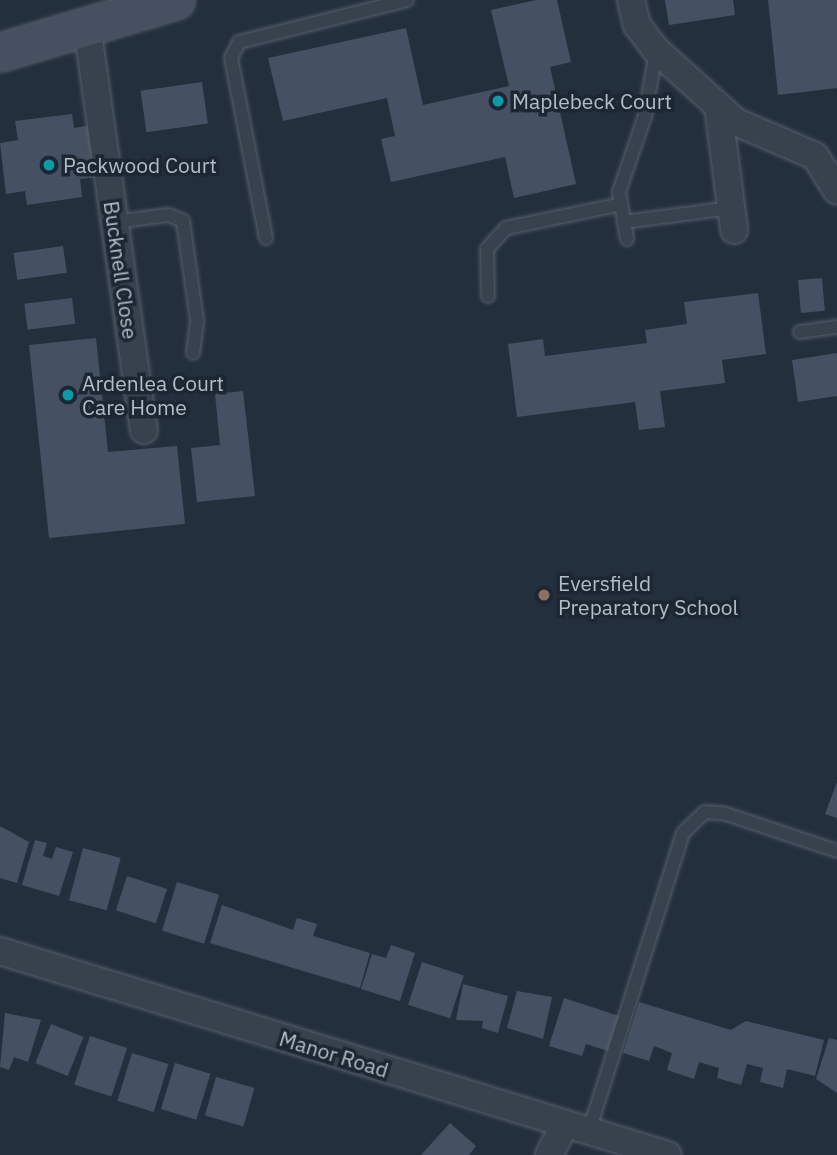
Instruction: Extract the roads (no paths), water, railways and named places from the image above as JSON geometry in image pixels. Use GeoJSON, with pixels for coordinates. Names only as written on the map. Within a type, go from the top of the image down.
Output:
{"type":"FeatureCollection","features":[{"type":"Feature","properties":{"kind":"main road"},"geometry":{"type":"LineString","coordinates":[[0,52],[176,0]]}},
{"type":"Feature","properties":{"kind":"street"},"geometry":{"type":"LineString","coordinates":[[631,0],[636,25],[656,50],[736,122],[815,156],[837,191]]}},
{"type":"Feature","properties":{"kind":"street","name":"Bucknell Close"},"geometry":{"type":"LineString","coordinates":[[88,26],[144,430]]}},
{"type":"Feature","properties":{"kind":"street"},"geometry":{"type":"LineString","coordinates":[[718,106],[733,219]]}},
{"type":"Feature","properties":{"kind":"street","name":"Manor Road"},"geometry":{"type":"LineString","coordinates":[[0,951],[668,1155]]}},
{"type":"Feature","properties":{"kind":"street"},"geometry":{"type":"LineString","coordinates":[[549,1155],[576,1128]]}},
{"type":"Feature","properties":{"kind":"lane"},"geometry":{"type":"LineString","coordinates":[[266,238],[231,58],[239,42],[257,34],[368,5],[407,0]]}},
{"type":"Feature","properties":{"kind":"lane"},"geometry":{"type":"LineString","coordinates":[[627,239],[622,204],[624,166],[645,116],[656,50]]}},
{"type":"Feature","properties":{"kind":"lane"},"geometry":{"type":"LineString","coordinates":[[488,296],[487,248],[506,228],[622,204]]}},
{"type":"Feature","properties":{"kind":"lane"},"geometry":{"type":"LineString","coordinates":[[114,222],[169,215],[183,221],[197,321],[193,353]]}},
{"type":"Feature","properties":{"kind":"lane"},"geometry":{"type":"LineString","coordinates":[[624,222],[733,219]]}},
{"type":"Feature","properties":{"kind":"lane"},"geometry":{"type":"LineString","coordinates":[[800,332],[837,327]]}},
{"type":"Feature","properties":{"kind":"lane"},"geometry":{"type":"LineString","coordinates":[[576,1128],[683,833],[705,812],[726,814],[837,851]]}},
{"type":"Feature","properties":{"kind":"place","name":"Maplebeck Court"},"geometry":{"type":"Point","coordinates":[498,101]}},
{"type":"Feature","properties":{"kind":"place","name":"Packwood Court"},"geometry":{"type":"Point","coordinates":[49,165]}},
{"type":"Feature","properties":{"kind":"place","name":"Ardenlea Court Care Home"},"geometry":{"type":"Point","coordinates":[68,395]}},
{"type":"Feature","properties":{"kind":"place","name":"Eversfield Preparatory School"},"geometry":{"type":"Point","coordinates":[544,595]}}]}
